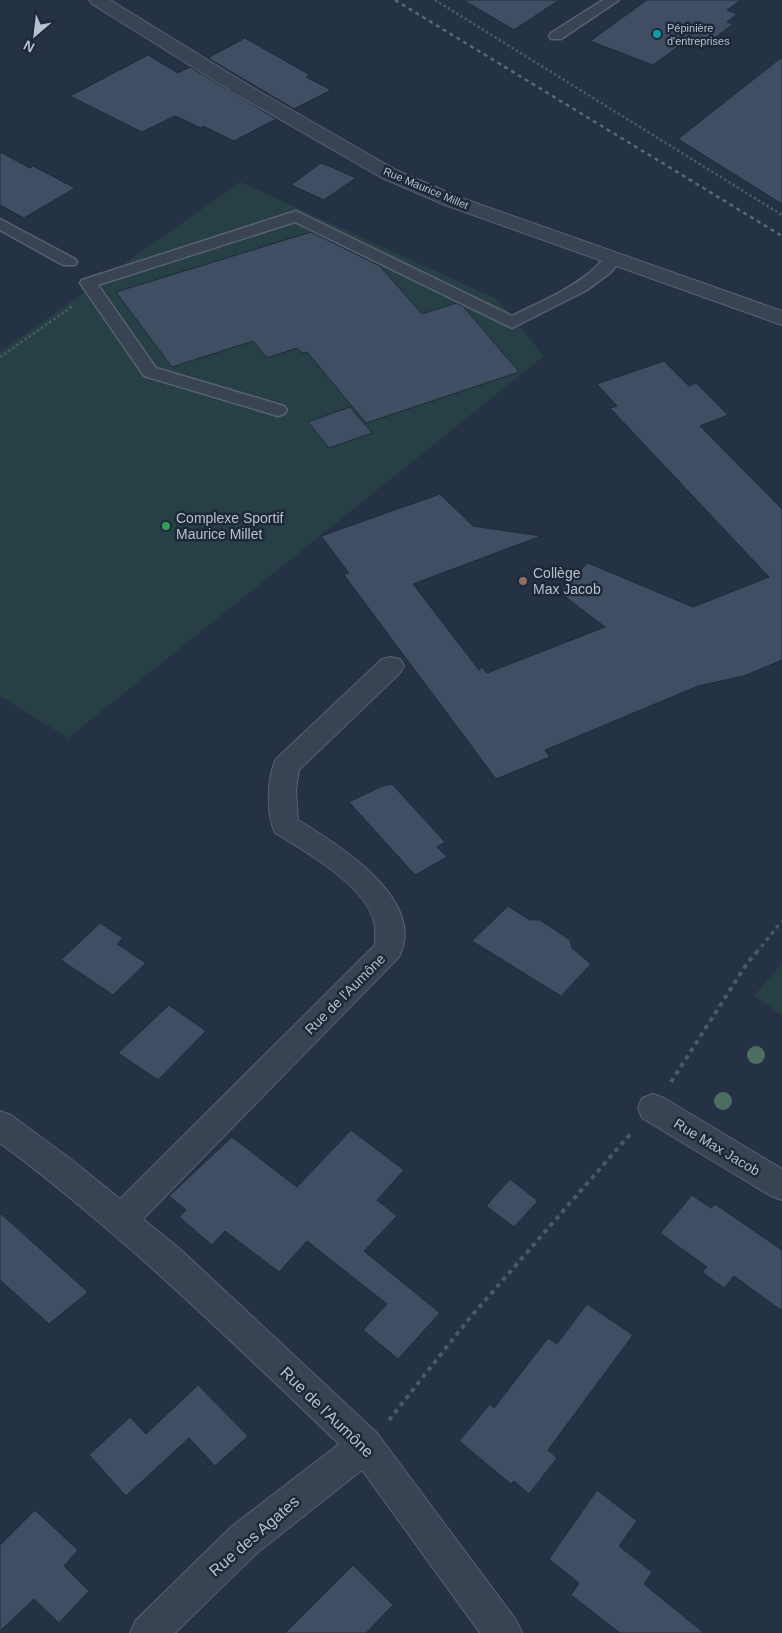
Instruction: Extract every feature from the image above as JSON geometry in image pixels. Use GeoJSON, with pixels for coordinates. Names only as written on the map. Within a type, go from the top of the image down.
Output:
{"type":"FeatureCollection","features":[{"type":"Feature","properties":{"kind":"street","name":"Rue Maurice Millet"},"geometry":{"type":"LineString","coordinates":[[98,0],[243,90],[389,174],[452,201],[782,318]]}},
{"type":"Feature","properties":{"kind":"street","name":"Rue de l'Aumône"},"geometry":{"type":"LineString","coordinates":[[120,1221],[149,1189],[389,949],[389,920],[373,892],[334,855],[285,825],[282,790],[286,766],[391,666]]}},
{"type":"Feature","properties":{"kind":"street","name":"Rue Max Jacob"},"geometry":{"type":"LineString","coordinates":[[653,1108],[782,1186]]}},
{"type":"Feature","properties":{"kind":"street","name":"Rue de l'Aumône"},"geometry":{"type":"LineString","coordinates":[[0,1125],[61,1170],[175,1267],[365,1445],[503,1633]]}},
{"type":"Feature","properties":{"kind":"street","name":"Rue des Agates"},"geometry":{"type":"LineString","coordinates":[[149,1633],[244,1540],[365,1445]]}},
{"type":"Feature","properties":{"kind":"lane"},"geometry":{"type":"LineString","coordinates":[[556,36],[612,0]]}},
{"type":"Feature","properties":{"kind":"lane"},"geometry":{"type":"LineString","coordinates":[[278,410],[150,372],[88,282],[296,216],[512,323],[591,281],[614,258]]}},
{"type":"Feature","properties":{"kind":"lane"},"geometry":{"type":"LineString","coordinates":[[0,224],[69,262]]}},
{"type":"Feature","properties":{"kind":"path"},"geometry":{"type":"LineString","coordinates":[[435,0],[782,215]]}},
{"type":"Feature","properties":{"kind":"path"},"geometry":{"type":"LineString","coordinates":[[0,357],[94,292]]}},
{"type":"Feature","properties":{"kind":"path"},"geometry":{"type":"LineString","coordinates":[[365,1445],[398,1411],[468,1320],[653,1108],[748,962],[782,921]]}},
{"type":"Feature","properties":{"kind":"green space","name":"Complexe Sportif Maurice Millet"},"geometry":{"type":"Polygon","coordinates":[[[240,182],[497,299],[544,356],[68,738],[0,696],[0,352],[240,182]]]}},
{"type":"Feature","properties":{"kind":"green space"},"geometry":{"type":"Polygon","coordinates":[[[782,963],[782,1015],[754,996],[782,963]]]}},
{"type":"Feature","properties":{"kind":"building"},"geometry":{"type":"Polygon","coordinates":[[[463,0],[559,0],[514,30],[463,0]]]}},
{"type":"Feature","properties":{"kind":"building","name":"Pépinière d'entreprises"},"geometry":{"type":"Polygon","coordinates":[[[647,0],[741,0],[727,10],[737,14],[727,22],[733,24],[703,47],[686,41],[653,65],[590,41],[647,0]]]}},
{"type":"Feature","properties":{"kind":"building"},"geometry":{"type":"Polygon","coordinates":[[[245,38],[310,75],[306,77],[331,90],[294,109],[208,58],[245,38]]]}},
{"type":"Feature","properties":{"kind":"building"},"geometry":{"type":"Polygon","coordinates":[[[148,55],[178,73],[190,67],[276,119],[234,141],[203,126],[201,128],[175,116],[142,132],[70,96],[148,55]]]}},
{"type":"Feature","properties":{"kind":"building"},"geometry":{"type":"Polygon","coordinates":[[[782,57],[782,204],[678,139],[782,57]]]}},
{"type":"Feature","properties":{"kind":"building"},"geometry":{"type":"Polygon","coordinates":[[[0,152],[30,168],[33,166],[75,188],[24,218],[0,205],[0,152]]]}},
{"type":"Feature","properties":{"kind":"building"},"geometry":{"type":"Polygon","coordinates":[[[321,163],[356,178],[324,200],[291,185],[321,163]]]}},
{"type":"Feature","properties":{"kind":"building"},"geometry":{"type":"Polygon","coordinates":[[[311,232],[380,266],[422,314],[456,303],[463,306],[519,372],[366,423],[307,352],[302,353],[297,348],[267,358],[253,341],[172,367],[116,292],[311,232]]]}},
{"type":"Feature","properties":{"kind":"building"},"geometry":{"type":"Polygon","coordinates":[[[664,361],[689,386],[696,383],[728,415],[700,426],[782,509],[782,660],[744,676],[698,686],[545,750],[550,757],[496,779],[344,575],[349,573],[321,536],[440,494],[473,526],[541,536],[413,584],[479,670],[482,667],[487,673],[605,627],[559,592],[588,563],[693,607],[769,577],[610,408],[617,406],[597,384],[664,361]]]}},
{"type":"Feature","properties":{"kind":"building"},"geometry":{"type":"Polygon","coordinates":[[[350,407],[372,433],[329,448],[308,422],[350,407]]]}},
{"type":"Feature","properties":{"kind":"building"},"geometry":{"type":"Polygon","coordinates":[[[392,784],[445,842],[437,847],[447,857],[415,875],[349,802],[380,787],[392,784]]]}},
{"type":"Feature","properties":{"kind":"building"},"geometry":{"type":"Polygon","coordinates":[[[508,906],[530,920],[540,920],[570,940],[572,948],[591,964],[561,996],[472,941],[508,906]]]}},
{"type":"Feature","properties":{"kind":"building"},"geometry":{"type":"Polygon","coordinates":[[[100,923],[123,938],[117,944],[146,963],[113,995],[61,960],[100,923]]]}},
{"type":"Feature","properties":{"kind":"building"},"geometry":{"type":"Polygon","coordinates":[[[169,1005],[206,1031],[158,1080],[118,1053],[169,1005]]]}},
{"type":"Feature","properties":{"kind":"building"},"geometry":{"type":"Polygon","coordinates":[[[351,1130],[404,1170],[377,1200],[397,1216],[364,1251],[440,1313],[398,1359],[363,1330],[387,1304],[307,1241],[279,1272],[225,1231],[212,1245],[179,1217],[186,1210],[169,1196],[232,1137],[297,1187],[351,1130]]]}},
{"type":"Feature","properties":{"kind":"building"},"geometry":{"type":"Polygon","coordinates":[[[510,1179],[538,1201],[514,1227],[486,1206],[510,1179]]]}},
{"type":"Feature","properties":{"kind":"building"},"geometry":{"type":"Polygon","coordinates":[[[692,1195],[711,1208],[715,1204],[782,1250],[782,1311],[734,1276],[724,1288],[702,1272],[707,1267],[660,1233],[692,1195]]]}},
{"type":"Feature","properties":{"kind":"building"},"geometry":{"type":"Polygon","coordinates":[[[0,1213],[88,1292],[49,1324],[0,1280],[0,1213]]]}},
{"type":"Feature","properties":{"kind":"building"},"geometry":{"type":"Polygon","coordinates":[[[587,1304],[633,1335],[548,1450],[557,1458],[529,1494],[514,1481],[511,1484],[459,1441],[490,1404],[494,1408],[548,1338],[557,1344],[587,1304]]]}},
{"type":"Feature","properties":{"kind":"building"},"geometry":{"type":"Polygon","coordinates":[[[198,1385],[248,1436],[215,1466],[189,1438],[126,1496],[89,1455],[130,1417],[146,1434],[198,1385]]]}},
{"type":"Feature","properties":{"kind":"building"},"geometry":{"type":"Polygon","coordinates":[[[597,1490],[637,1521],[619,1546],[652,1572],[644,1584],[704,1633],[620,1633],[571,1595],[579,1583],[549,1559],[597,1490]]]}},
{"type":"Feature","properties":{"kind":"building"},"geometry":{"type":"Polygon","coordinates":[[[35,1510],[78,1550],[64,1566],[89,1591],[59,1623],[34,1599],[0,1631],[0,1545],[35,1510]]]}},
{"type":"Feature","properties":{"kind":"building"},"geometry":{"type":"Polygon","coordinates":[[[353,1565],[393,1605],[366,1633],[285,1633],[353,1565]]]}},
{"type":"Feature","properties":{"kind":"railway"},"geometry":{"type":"LineString","coordinates":[[395,0],[782,236]]}},
{"type":"Feature","properties":{"kind":"place","name":"Pépinière d'entreprises"},"geometry":{"type":"Point","coordinates":[657,34]}},
{"type":"Feature","properties":{"kind":"place","name":"Complexe Sportif Maurice Millet"},"geometry":{"type":"Point","coordinates":[166,526]}},
{"type":"Feature","properties":{"kind":"place","name":"Collège Max Jacob"},"geometry":{"type":"Point","coordinates":[523,581]}}]}
